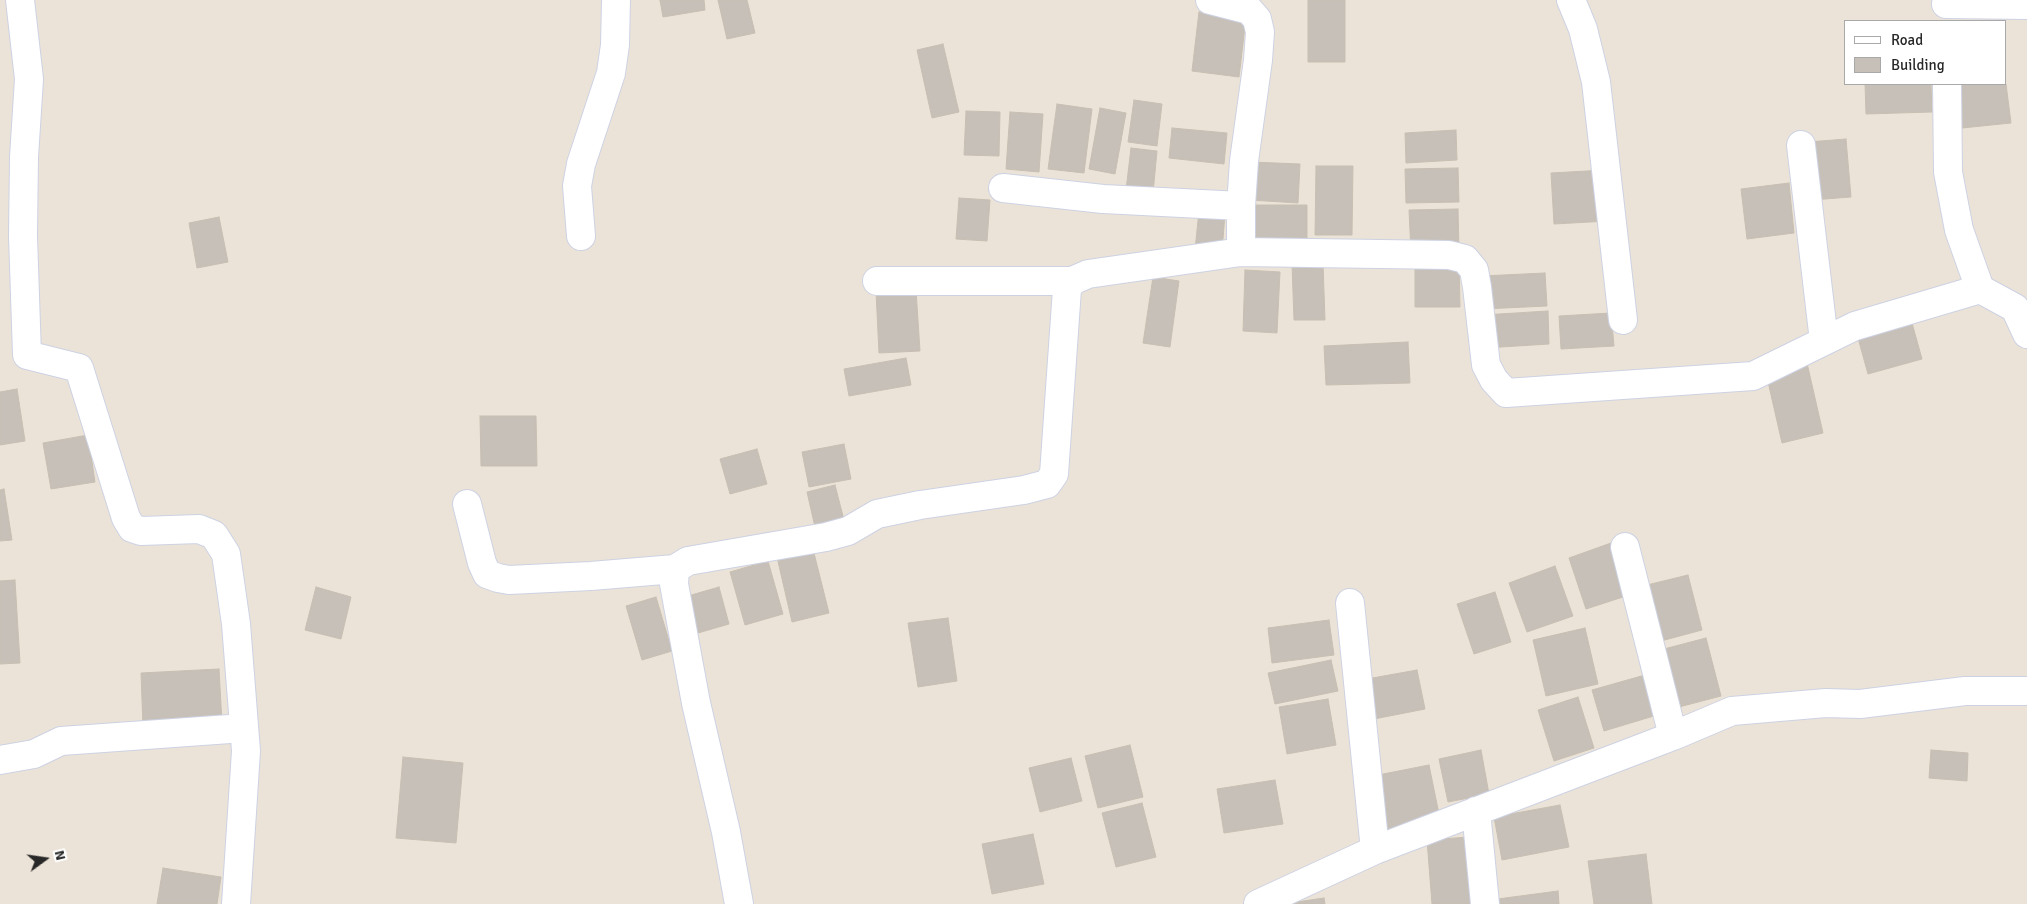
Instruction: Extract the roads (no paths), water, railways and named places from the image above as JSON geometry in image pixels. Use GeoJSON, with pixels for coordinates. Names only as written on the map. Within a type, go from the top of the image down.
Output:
{"type":"FeatureCollection","features":[{"type":"Feature","properties":{"kind":"street"},"geometry":{"type":"LineString","coordinates":[[20,0],[29,79],[24,157],[23,236],[27,355],[79,368],[126,518],[132,528],[140,531],[198,529],[214,535],[226,554],[236,624],[246,751],[236,904]]}},
{"type":"Feature","properties":{"kind":"street"},"geometry":{"type":"LineString","coordinates":[[581,236],[578,179],[581,164],[611,74],[615,45],[616,0]]}},
{"type":"Feature","properties":{"kind":"street"},"geometry":{"type":"LineString","coordinates":[[1210,0],[1249,10],[1257,19],[1260,32],[1244,161],[1241,206],[1241,252]]}},
{"type":"Feature","properties":{"kind":"street"},"geometry":{"type":"LineString","coordinates":[[1571,0],[1583,29],[1596,82],[1623,320]]}},
{"type":"Feature","properties":{"kind":"street"},"geometry":{"type":"LineString","coordinates":[[1946,8],[2027,4]]}},
{"type":"Feature","properties":{"kind":"street"},"geometry":{"type":"LineString","coordinates":[[1947,85],[1948,172],[1960,230],[1980,289],[2015,308],[2027,334]]}},
{"type":"Feature","properties":{"kind":"street"},"geometry":{"type":"LineString","coordinates":[[1801,145],[1824,341]]}},
{"type":"Feature","properties":{"kind":"street"},"geometry":{"type":"LineString","coordinates":[[1003,188],[1103,199],[1241,206]]}},
{"type":"Feature","properties":{"kind":"street"},"geometry":{"type":"LineString","coordinates":[[877,281],[1072,281],[1088,274],[1241,252],[1449,255],[1465,259],[1474,270],[1486,365],[1494,380],[1506,393],[1753,376],[1855,326],[1980,289]]}},
{"type":"Feature","properties":{"kind":"street"},"geometry":{"type":"LineString","coordinates":[[467,504],[482,563],[487,574],[509,580],[675,569],[688,561],[848,531],[877,514],[920,505],[1024,490],[1047,484],[1054,474],[1067,289],[1072,281]]}},
{"type":"Feature","properties":{"kind":"street"},"geometry":{"type":"LineString","coordinates":[[1625,546],[1673,736]]}},
{"type":"Feature","properties":{"kind":"street"},"geometry":{"type":"LineString","coordinates":[[675,569],[674,584],[696,703],[726,832],[739,904]]}},
{"type":"Feature","properties":{"kind":"street"},"geometry":{"type":"LineString","coordinates":[[1350,604],[1375,850]]}},
{"type":"Feature","properties":{"kind":"street"},"geometry":{"type":"LineString","coordinates":[[1258,904],[1375,850],[1673,736],[1732,711],[1796,704],[1860,704],[1964,691],[2027,691]]}},
{"type":"Feature","properties":{"kind":"street"},"geometry":{"type":"LineString","coordinates":[[0,760],[34,754],[61,741],[244,728]]}},
{"type":"Feature","properties":{"kind":"street"},"geometry":{"type":"LineString","coordinates":[[1476,811],[1485,904]]}}]}
